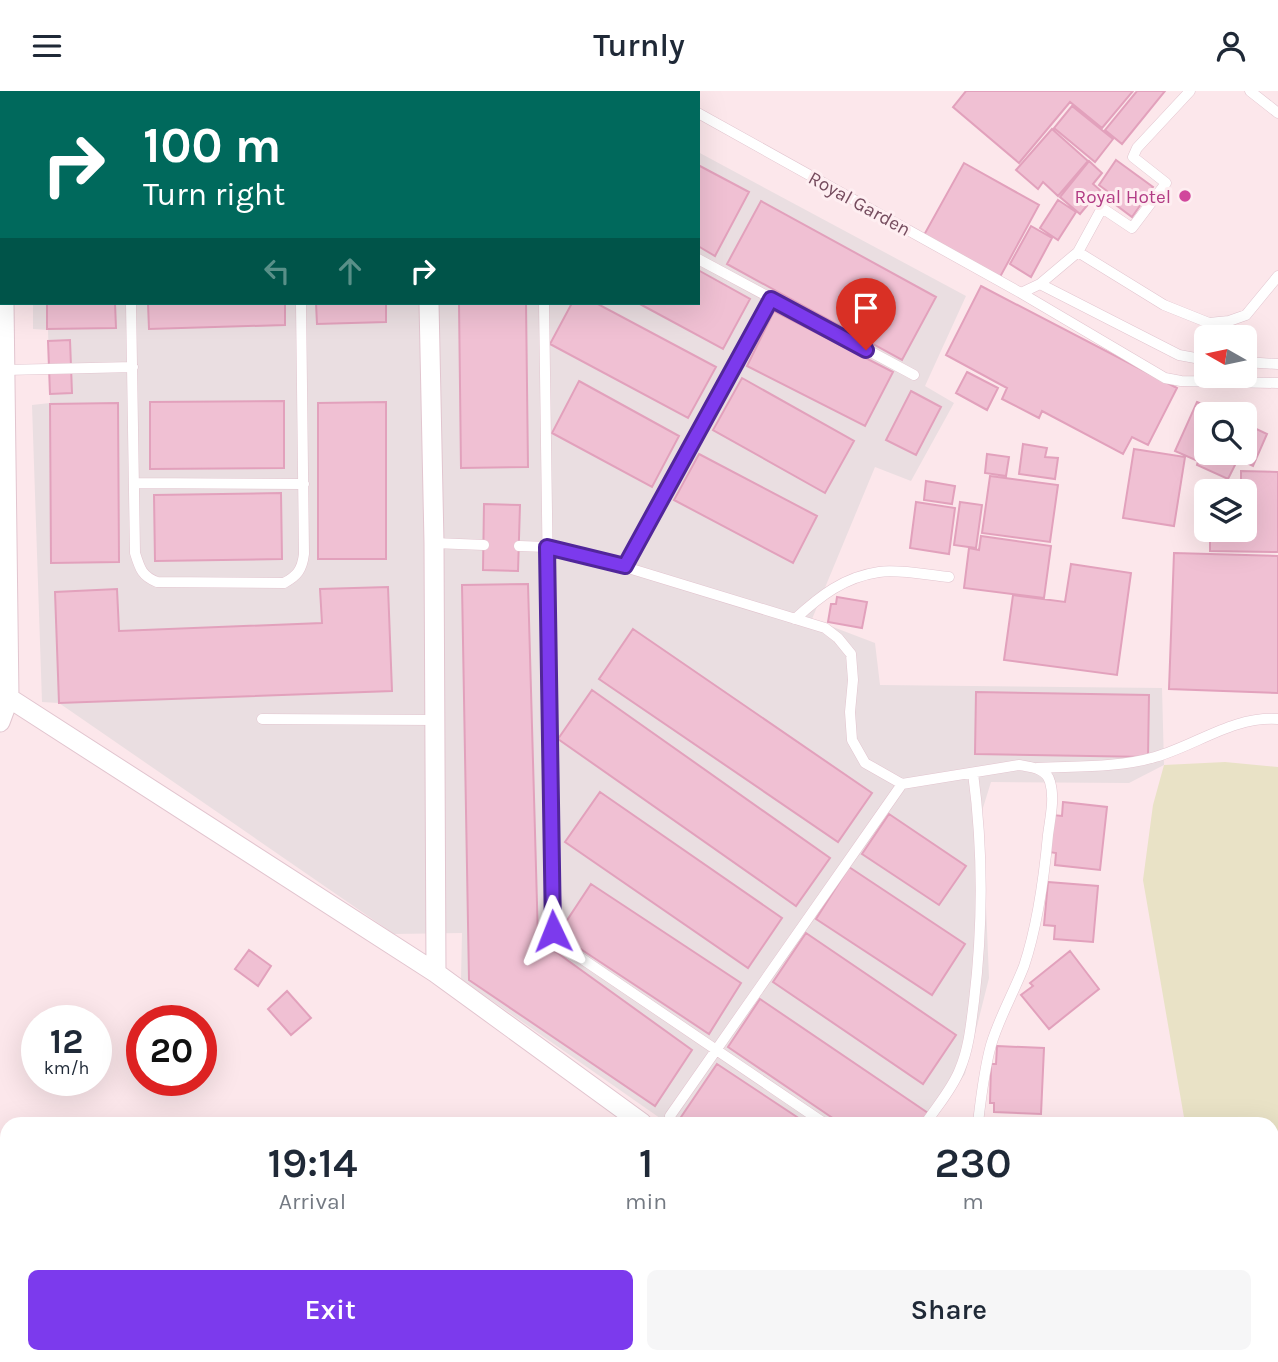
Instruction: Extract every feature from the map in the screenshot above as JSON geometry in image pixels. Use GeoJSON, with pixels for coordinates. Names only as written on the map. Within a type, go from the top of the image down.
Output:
{"type":"FeatureCollection","features":[{"type":"Feature","properties":{"kind":"street"},"geometry":{"type":"LineString","coordinates":[[0,722],[9,698],[5,305]]}},
{"type":"Feature","properties":{"kind":"street"},"geometry":{"type":"LineString","coordinates":[[429,305],[434,543],[436,973]]}},
{"type":"Feature","properties":{"kind":"street"},"geometry":{"type":"LineString","coordinates":[[9,698],[436,973],[634,1117]]}},
{"type":"Feature","properties":{"kind":"lane"},"geometry":{"type":"LineString","coordinates":[[1021,293],[1040,284],[1078,253],[1102,208],[1132,228],[1166,183],[1133,157],[1190,91]]}},
{"type":"Feature","properties":{"kind":"lane"},"geometry":{"type":"LineString","coordinates":[[1250,91],[1278,113]]}},
{"type":"Feature","properties":{"kind":"lane","name":"Royal Garden"},"geometry":{"type":"LineString","coordinates":[[700,114],[1038,302],[1166,378],[1181,381],[1278,383]]}},
{"type":"Feature","properties":{"kind":"lane"},"geometry":{"type":"LineString","coordinates":[[1078,253],[1164,305],[1209,323],[1229,321],[1245,315],[1278,276]]}},
{"type":"Feature","properties":{"kind":"lane"},"geometry":{"type":"LineString","coordinates":[[700,260],[914,375]]}},
{"type":"Feature","properties":{"kind":"lane"},"geometry":{"type":"LineString","coordinates":[[1040,284],[1179,355],[1194,358]]}},
{"type":"Feature","properties":{"kind":"lane"},"geometry":{"type":"LineString","coordinates":[[625,566],[771,299]]}},
{"type":"Feature","properties":{"kind":"lane"},"geometry":{"type":"LineString","coordinates":[[131,305],[135,553],[139,566],[146,578],[158,582],[284,583],[295,577],[302,568],[304,554],[301,305]]}},
{"type":"Feature","properties":{"kind":"lane"},"geometry":{"type":"LineString","coordinates":[[544,305],[553,931],[557,941],[815,1117]]}},
{"type":"Feature","properties":{"kind":"lane"},"geometry":{"type":"LineString","coordinates":[[1257,363],[1278,364]]}},
{"type":"Feature","properties":{"kind":"lane"},"geometry":{"type":"LineString","coordinates":[[5,370],[133,367]]}},
{"type":"Feature","properties":{"kind":"lane"},"geometry":{"type":"LineString","coordinates":[[134,483],[304,484]]}},
{"type":"Feature","properties":{"kind":"lane"},"geometry":{"type":"LineString","coordinates":[[434,543],[484,545]]}},
{"type":"Feature","properties":{"kind":"lane"},"geometry":{"type":"LineString","coordinates":[[519,546],[547,547],[625,566],[825,628],[838,638],[851,654],[852,740],[865,763],[902,784],[1019,765],[1037,768],[1136,762],[1175,750],[1218,730],[1243,722],[1278,719]]}},
{"type":"Feature","properties":{"kind":"lane"},"geometry":{"type":"LineString","coordinates":[[795,619],[822,595],[845,581],[881,571],[949,577]]}},
{"type":"Feature","properties":{"kind":"lane"},"geometry":{"type":"LineString","coordinates":[[262,719],[435,719]]}},
{"type":"Feature","properties":{"kind":"lane"},"geometry":{"type":"LineString","coordinates":[[979,1117],[981,1090],[991,1044],[1024,965],[1045,869],[1051,802],[1050,782],[1037,768]]}},
{"type":"Feature","properties":{"kind":"lane"},"geometry":{"type":"LineString","coordinates":[[930,1117],[960,1071],[970,1028],[976,983],[981,905],[978,806],[973,772]]}},
{"type":"Feature","properties":{"kind":"lane"},"geometry":{"type":"LineString","coordinates":[[670,1116],[902,784]]}},
{"type":"Feature","properties":{"kind":"shaded area"},"geometry":{"type":"Polygon","coordinates":[[[700,153],[966,296],[925,386],[954,403],[911,481],[875,467],[812,619],[875,643],[880,685],[1162,688],[1164,765],[1129,783],[991,782],[982,811],[989,978],[965,1074],[936,1117],[658,1117],[461,979],[462,933],[394,934],[59,703],[42,702],[32,405],[50,403],[48,330],[33,329],[33,305],[700,305],[700,153]]]}},
{"type":"Feature","properties":{"kind":"shaded area"},"geometry":{"type":"Polygon","coordinates":[[[1225,762],[1278,767],[1278,1117],[1184,1117],[1143,880],[1153,805],[1164,765],[1225,762]]]}},
{"type":"Feature","properties":{"kind":"building"},"geometry":{"type":"Polygon","coordinates":[[[966,91],[1133,91],[1102,128],[1070,102],[1019,163],[953,107],[966,91]]]}},
{"type":"Feature","properties":{"kind":"building"},"geometry":{"type":"Polygon","coordinates":[[[1137,91],[1165,91],[1122,144],[1105,130],[1137,91]]]}},
{"type":"Feature","properties":{"kind":"building"},"geometry":{"type":"Polygon","coordinates":[[[1072,106],[1113,139],[1095,162],[1054,128],[1072,106]]]}},
{"type":"Feature","properties":{"kind":"building"},"geometry":{"type":"Polygon","coordinates":[[[1052,129],[1088,161],[1058,196],[1043,182],[1038,189],[1016,170],[1052,129]]]}},
{"type":"Feature","properties":{"kind":"building"},"geometry":{"type":"Polygon","coordinates":[[[1116,160],[1153,187],[1132,217],[1104,196],[1107,191],[1099,185],[1116,160]]]}},
{"type":"Feature","properties":{"kind":"building"},"geometry":{"type":"Polygon","coordinates":[[[1089,161],[1102,173],[1093,184],[1100,190],[1080,214],[1060,197],[1089,161]]]}},
{"type":"Feature","properties":{"kind":"building"},"geometry":{"type":"Polygon","coordinates":[[[964,163],[1039,205],[1000,277],[924,235],[964,163]]]}},
{"type":"Feature","properties":{"kind":"building"},"geometry":{"type":"Polygon","coordinates":[[[700,166],[749,192],[715,256],[700,247],[700,166]]]}},
{"type":"Feature","properties":{"kind":"building"},"geometry":{"type":"Polygon","coordinates":[[[1058,200],[1076,212],[1058,240],[1040,228],[1058,200]]]}},
{"type":"Feature","properties":{"kind":"building"},"geometry":{"type":"Polygon","coordinates":[[[761,201],[936,297],[902,360],[727,264],[761,201]]]}},
{"type":"Feature","properties":{"kind":"building"},"geometry":{"type":"Polygon","coordinates":[[[1031,226],[1052,238],[1031,277],[1010,264],[1031,226]]]}},
{"type":"Feature","properties":{"kind":"building"},"geometry":{"type":"Polygon","coordinates":[[[700,271],[750,299],[723,349],[642,305],[700,305],[700,271]]]}},
{"type":"Feature","properties":{"kind":"building"},"geometry":{"type":"Polygon","coordinates":[[[981,286],[1177,388],[1148,445],[1132,437],[1123,454],[1042,411],[1039,418],[1002,399],[1007,388],[946,355],[981,286]]]}},
{"type":"Feature","properties":{"kind":"building"},"geometry":{"type":"Polygon","coordinates":[[[47,305],[115,305],[116,328],[47,329],[47,305]]]}},
{"type":"Feature","properties":{"kind":"building"},"geometry":{"type":"Polygon","coordinates":[[[148,305],[285,305],[285,325],[149,329],[148,305]]]}},
{"type":"Feature","properties":{"kind":"building"},"geometry":{"type":"Polygon","coordinates":[[[316,305],[386,305],[386,322],[317,324],[316,305]]]}},
{"type":"Feature","properties":{"kind":"building"},"geometry":{"type":"Polygon","coordinates":[[[459,305],[526,305],[528,467],[461,468],[459,305]]]}},
{"type":"Feature","properties":{"kind":"building"},"geometry":{"type":"Polygon","coordinates":[[[571,305],[600,305],[716,367],[688,418],[550,344],[571,305]]]}},
{"type":"Feature","properties":{"kind":"building"},"geometry":{"type":"Polygon","coordinates":[[[774,311],[893,372],[865,426],[747,366],[774,311]]]}},
{"type":"Feature","properties":{"kind":"building"},"geometry":{"type":"Polygon","coordinates":[[[70,340],[72,393],[50,394],[48,341],[70,340]]]}},
{"type":"Feature","properties":{"kind":"building"},"geometry":{"type":"Polygon","coordinates":[[[967,372],[998,388],[987,410],[956,393],[967,372]]]}},
{"type":"Feature","properties":{"kind":"building"},"geometry":{"type":"Polygon","coordinates":[[[742,378],[854,441],[825,493],[713,430],[742,378]]]}},
{"type":"Feature","properties":{"kind":"building"},"geometry":{"type":"Polygon","coordinates":[[[579,381],[679,436],[652,487],[552,433],[579,381]]]}},
{"type":"Feature","properties":{"kind":"building"},"geometry":{"type":"Polygon","coordinates":[[[911,391],[941,407],[916,455],[886,440],[911,391]]]}},
{"type":"Feature","properties":{"kind":"building"},"geometry":{"type":"Polygon","coordinates":[[[284,401],[284,468],[150,469],[150,402],[284,401]]]}},
{"type":"Feature","properties":{"kind":"building"},"geometry":{"type":"Polygon","coordinates":[[[386,402],[386,559],[318,559],[318,403],[386,402]]]}},
{"type":"Feature","properties":{"kind":"building"},"geometry":{"type":"Polygon","coordinates":[[[118,403],[119,562],[51,563],[50,404],[118,403]]]}},
{"type":"Feature","properties":{"kind":"building"},"geometry":{"type":"Polygon","coordinates":[[[1194,409],[1194,459],[1175,451],[1194,409]]]}},
{"type":"Feature","properties":{"kind":"building"},"geometry":{"type":"Polygon","coordinates":[[[1257,429],[1267,434],[1257,457],[1257,429]]]}},
{"type":"Feature","properties":{"kind":"building"},"geometry":{"type":"Polygon","coordinates":[[[1023,444],[1047,448],[1045,457],[1058,458],[1055,479],[1019,474],[1023,444]]]}},
{"type":"Feature","properties":{"kind":"building"},"geometry":{"type":"Polygon","coordinates":[[[1134,449],[1185,457],[1174,526],[1123,518],[1134,449]]]}},
{"type":"Feature","properties":{"kind":"building"},"geometry":{"type":"Polygon","coordinates":[[[699,454],[817,516],[793,563],[674,500],[699,454]]]}},
{"type":"Feature","properties":{"kind":"building"},"geometry":{"type":"Polygon","coordinates":[[[987,454],[1009,457],[1006,476],[985,473],[987,454]]]}},
{"type":"Feature","properties":{"kind":"building"},"geometry":{"type":"Polygon","coordinates":[[[1197,465],[1235,465],[1228,479],[1197,465]]]}},
{"type":"Feature","properties":{"kind":"building"},"geometry":{"type":"Polygon","coordinates":[[[1241,471],[1278,472],[1278,552],[1210,551],[1210,542],[1257,542],[1257,479],[1241,479],[1241,471]]]}},
{"type":"Feature","properties":{"kind":"building"},"geometry":{"type":"Polygon","coordinates":[[[990,476],[1058,485],[1050,542],[982,533],[990,476]]]}},
{"type":"Feature","properties":{"kind":"building"},"geometry":{"type":"Polygon","coordinates":[[[926,481],[955,486],[952,504],[924,500],[926,481]]]}},
{"type":"Feature","properties":{"kind":"building"},"geometry":{"type":"Polygon","coordinates":[[[281,493],[282,559],[155,561],[154,495],[281,493]]]}},
{"type":"Feature","properties":{"kind":"building"},"geometry":{"type":"Polygon","coordinates":[[[916,502],[955,508],[949,554],[910,548],[916,502]]]}},
{"type":"Feature","properties":{"kind":"building"},"geometry":{"type":"Polygon","coordinates":[[[960,502],[982,505],[976,548],[954,545],[960,502]]]}},
{"type":"Feature","properties":{"kind":"building"},"geometry":{"type":"Polygon","coordinates":[[[484,504],[520,505],[518,571],[483,570],[484,504]]]}},
{"type":"Feature","properties":{"kind":"building"},"geometry":{"type":"Polygon","coordinates":[[[981,536],[1051,546],[1044,598],[964,588],[969,548],[979,550],[981,536]]]}},
{"type":"Feature","properties":{"kind":"building"},"geometry":{"type":"Polygon","coordinates":[[[1174,553],[1278,556],[1278,693],[1169,689],[1174,553]]]}},
{"type":"Feature","properties":{"kind":"building"},"geometry":{"type":"Polygon","coordinates":[[[1071,564],[1131,573],[1117,675],[1004,660],[1013,595],[1065,602],[1071,564]]]}},
{"type":"Feature","properties":{"kind":"building"},"geometry":{"type":"Polygon","coordinates":[[[528,584],[538,939],[692,1050],[655,1106],[469,980],[462,585],[528,584]]]}},
{"type":"Feature","properties":{"kind":"building"},"geometry":{"type":"Polygon","coordinates":[[[388,587],[392,691],[59,703],[55,592],[117,589],[119,631],[322,623],[320,589],[388,587]]]}},
{"type":"Feature","properties":{"kind":"building"},"geometry":{"type":"Polygon","coordinates":[[[837,597],[867,602],[862,628],[828,622],[831,604],[836,604],[837,597]]]}},
{"type":"Feature","properties":{"kind":"building"},"geometry":{"type":"Polygon","coordinates":[[[633,629],[872,793],[838,842],[599,679],[633,629]]]}},
{"type":"Feature","properties":{"kind":"building"},"geometry":{"type":"Polygon","coordinates":[[[592,690],[830,858],[796,906],[558,739],[592,690]]]}},
{"type":"Feature","properties":{"kind":"building"},"geometry":{"type":"Polygon","coordinates":[[[976,692],[1149,695],[1148,757],[975,754],[976,692]]]}},
{"type":"Feature","properties":{"kind":"building"},"geometry":{"type":"Polygon","coordinates":[[[600,792],[782,918],[748,968],[565,842],[600,792]]]}},
{"type":"Feature","properties":{"kind":"building"},"geometry":{"type":"Polygon","coordinates":[[[1063,802],[1107,807],[1100,870],[1055,865],[1056,853],[1049,852],[1053,815],[1062,816],[1063,802]]]}},
{"type":"Feature","properties":{"kind":"building"},"geometry":{"type":"Polygon","coordinates":[[[889,814],[966,866],[939,905],[862,854],[889,814]]]}},
{"type":"Feature","properties":{"kind":"building"},"geometry":{"type":"Polygon","coordinates":[[[849,867],[965,944],[932,995],[816,919],[849,867]]]}},
{"type":"Feature","properties":{"kind":"building"},"geometry":{"type":"Polygon","coordinates":[[[1048,882],[1098,886],[1093,942],[1054,939],[1055,926],[1044,925],[1048,882]]]}},
{"type":"Feature","properties":{"kind":"building"},"geometry":{"type":"Polygon","coordinates":[[[591,884],[741,983],[709,1034],[558,934],[591,884]]]}},
{"type":"Feature","properties":{"kind":"building"},"geometry":{"type":"Polygon","coordinates":[[[806,933],[956,1035],[923,1084],[773,982],[806,933]]]}},
{"type":"Feature","properties":{"kind":"building"},"geometry":{"type":"Polygon","coordinates":[[[249,950],[271,966],[258,986],[235,969],[249,950]]]}},
{"type":"Feature","properties":{"kind":"building"},"geometry":{"type":"Polygon","coordinates":[[[1070,951],[1099,989],[1049,1029],[1021,995],[1033,986],[1030,983],[1070,951]]]}},
{"type":"Feature","properties":{"kind":"building"},"geometry":{"type":"Polygon","coordinates":[[[287,991],[311,1018],[291,1035],[268,1009],[287,991]]]}},
{"type":"Feature","properties":{"kind":"building"},"geometry":{"type":"Polygon","coordinates":[[[760,999],[928,1113],[925,1117],[831,1117],[728,1047],[760,999]]]}},
{"type":"Feature","properties":{"kind":"building"},"geometry":{"type":"Polygon","coordinates":[[[997,1046],[1044,1048],[1041,1114],[994,1112],[994,1103],[990,1103],[991,1064],[996,1064],[997,1046]]]}},
{"type":"Feature","properties":{"kind":"building"},"geometry":{"type":"Polygon","coordinates":[[[717,1064],[797,1117],[681,1117],[717,1064]]]}},
{"type":"Feature","properties":{"kind":"place","name":"Royal Hotel"},"geometry":{"type":"Point","coordinates":[1185,196]}},
{"type":"Feature","properties":{"kind":"route"},"geometry":{"type":"LineString","coordinates":[[553,931],[547,547],[625,566],[771,299],[866,350]]}}]}
